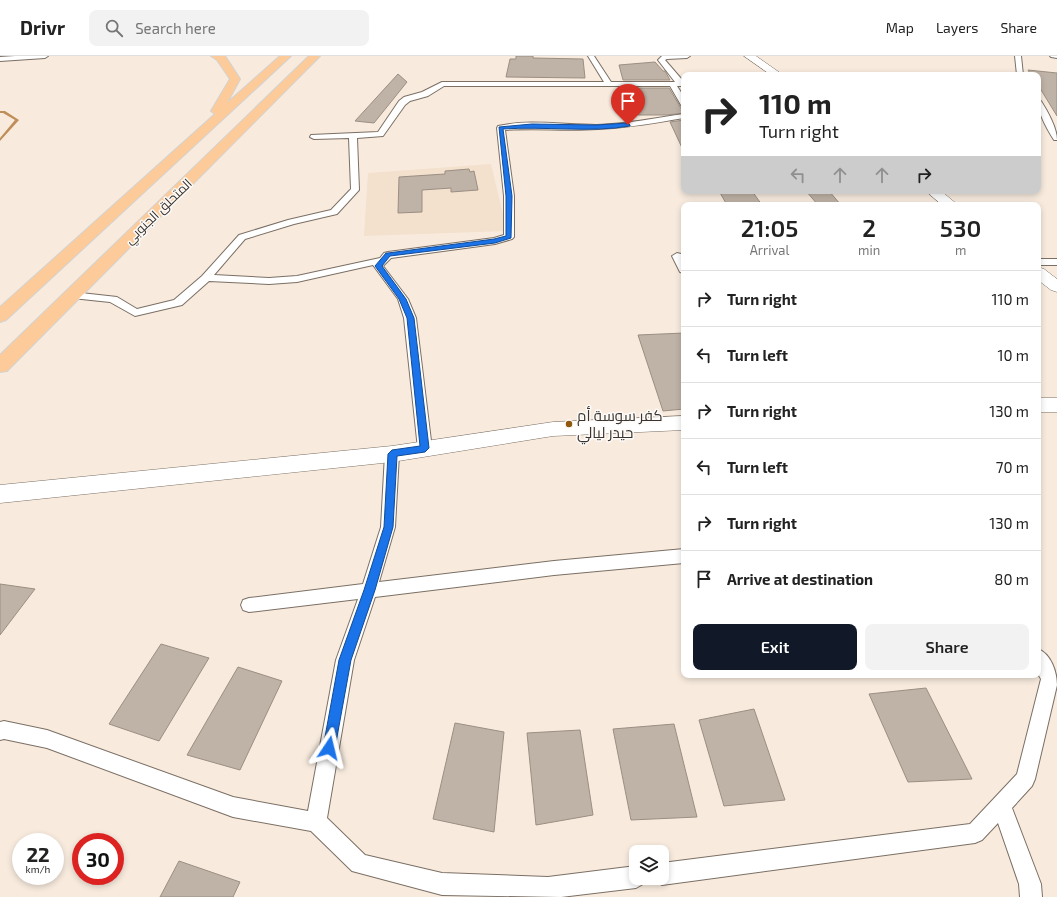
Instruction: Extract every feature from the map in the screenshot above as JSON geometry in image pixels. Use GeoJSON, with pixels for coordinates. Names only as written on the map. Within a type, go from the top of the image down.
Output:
{"type":"FeatureCollection","features":[{"type":"Feature","properties":{"kind":"highway"},"geometry":{"type":"LineString","coordinates":[[207,128],[234,79],[220,58],[216,56]]}},
{"type":"Feature","properties":{"kind":"highway","name":"المتحلق الجنوبي"},"geometry":{"type":"LineString","coordinates":[[0,316],[286,56]]}},
{"type":"Feature","properties":{"kind":"highway","name":"المتحلق الجنوبي"},"geometry":{"type":"LineString","coordinates":[[0,366],[314,58]]}},
{"type":"Feature","properties":{"kind":"street"},"geometry":{"type":"LineString","coordinates":[[0,59],[45,56]]}},
{"type":"Feature","properties":{"kind":"street"},"geometry":{"type":"LineString","coordinates":[[591,56],[610,84]]}},
{"type":"Feature","properties":{"kind":"street"},"geometry":{"type":"LineString","coordinates":[[681,82],[661,60],[665,57],[687,56]]}},
{"type":"Feature","properties":{"kind":"street"},"geometry":{"type":"LineString","coordinates":[[749,56],[773,72]]}},
{"type":"Feature","properties":{"kind":"street"},"geometry":{"type":"LineString","coordinates":[[1018,56],[1020,72]]}},
{"type":"Feature","properties":{"kind":"street"},"geometry":{"type":"LineString","coordinates":[[314,137],[375,136],[380,134],[402,103],[407,99],[425,94],[442,84],[681,84]]}},
{"type":"Feature","properties":{"kind":"street"},"geometry":{"type":"LineString","coordinates":[[672,84],[681,98]]}},
{"type":"Feature","properties":{"kind":"street"},"geometry":{"type":"LineString","coordinates":[[1041,108],[1046,115],[1049,127],[1057,138]]}},
{"type":"Feature","properties":{"kind":"street"},"geometry":{"type":"LineString","coordinates":[[1046,115],[1057,116]]}},
{"type":"Feature","properties":{"kind":"street"},"geometry":{"type":"LineString","coordinates":[[425,448],[410,318],[403,299],[378,266],[388,255],[495,241],[509,237],[509,196],[501,128],[532,126],[596,127],[628,125],[681,116]]}},
{"type":"Feature","properties":{"kind":"street"},"geometry":{"type":"LineString","coordinates":[[1041,126],[1049,127]]}},
{"type":"Feature","properties":{"kind":"street"},"geometry":{"type":"LineString","coordinates":[[72,295],[113,299],[135,313],[178,303],[206,278],[242,237],[291,222],[334,212],[355,190],[353,136]]}},
{"type":"Feature","properties":{"kind":"street"},"geometry":{"type":"LineString","coordinates":[[937,194],[947,202]]}},
{"type":"Feature","properties":{"kind":"street"},"geometry":{"type":"LineString","coordinates":[[677,256],[681,264]]}},
{"type":"Feature","properties":{"kind":"street"},"geometry":{"type":"LineString","coordinates":[[206,278],[269,281],[297,279],[384,260]]}},
{"type":"Feature","properties":{"kind":"street"},"geometry":{"type":"LineString","coordinates":[[1041,262],[1057,262]]}},
{"type":"Feature","properties":{"kind":"street"},"geometry":{"type":"LineString","coordinates":[[1041,274],[1057,287]]}},
{"type":"Feature","properties":{"kind":"street"},"geometry":{"type":"LineString","coordinates":[[1041,405],[1057,406]]}},
{"type":"Feature","properties":{"kind":"street"},"geometry":{"type":"LineString","coordinates":[[0,494],[392,454],[553,429],[681,423]]}},
{"type":"Feature","properties":{"kind":"street"},"geometry":{"type":"LineString","coordinates":[[316,822],[345,660],[370,590],[388,527],[392,454]]}},
{"type":"Feature","properties":{"kind":"street"},"geometry":{"type":"LineString","coordinates":[[249,605],[554,568],[681,556]]}},
{"type":"Feature","properties":{"kind":"street"},"geometry":{"type":"LineString","coordinates":[[669,873],[975,833],[1025,779],[1054,678],[1041,661]]}},
{"type":"Feature","properties":{"kind":"street"},"geometry":{"type":"LineString","coordinates":[[0,731],[4,730],[47,738],[233,808],[316,822],[359,864],[442,884],[548,888],[629,878]]}},
{"type":"Feature","properties":{"kind":"street"},"geometry":{"type":"LineString","coordinates":[[1001,805],[1030,884],[1031,897]]}},
{"type":"Feature","properties":{"kind":"shaded area"},"geometry":{"type":"Polygon","coordinates":[[[491,164],[507,231],[364,236],[368,173],[491,164]]]}},
{"type":"Feature","properties":{"kind":"building"},"geometry":{"type":"Polygon","coordinates":[[[516,56],[533,56],[533,58],[583,59],[585,78],[506,77],[510,59],[516,59],[516,56]]]}},
{"type":"Feature","properties":{"kind":"building"},"geometry":{"type":"Polygon","coordinates":[[[655,62],[663,71],[665,71],[670,80],[623,80],[619,65],[655,62]]]}},
{"type":"Feature","properties":{"kind":"building"},"geometry":{"type":"Polygon","coordinates":[[[1028,70],[1057,73],[1057,116],[1041,90],[1041,72],[1029,72],[1028,70]]]}},
{"type":"Feature","properties":{"kind":"building"},"geometry":{"type":"Polygon","coordinates":[[[398,74],[407,82],[374,123],[355,121],[398,74]]]}},
{"type":"Feature","properties":{"kind":"building"},"geometry":{"type":"Polygon","coordinates":[[[625,88],[669,88],[681,108],[681,113],[638,115],[625,88]]]}},
{"type":"Feature","properties":{"kind":"building"},"geometry":{"type":"Polygon","coordinates":[[[681,120],[681,146],[670,122],[681,120]]]}},
{"type":"Feature","properties":{"kind":"building"},"geometry":{"type":"Polygon","coordinates":[[[469,169],[470,172],[474,171],[478,190],[451,192],[451,188],[422,190],[422,212],[398,213],[399,177],[445,174],[445,171],[469,169]]]}},
{"type":"Feature","properties":{"kind":"building"},"geometry":{"type":"Polygon","coordinates":[[[721,194],[754,194],[760,202],[725,202],[721,194]]]}},
{"type":"Feature","properties":{"kind":"building"},"geometry":{"type":"Polygon","coordinates":[[[809,194],[832,194],[838,202],[815,202],[809,194]]]}},
{"type":"Feature","properties":{"kind":"building"},"geometry":{"type":"Polygon","coordinates":[[[681,333],[681,409],[663,411],[638,335],[681,333]]]}},
{"type":"Feature","properties":{"kind":"building"},"geometry":{"type":"Polygon","coordinates":[[[0,584],[35,589],[0,635],[0,584]]]}},
{"type":"Feature","properties":{"kind":"building"},"geometry":{"type":"Polygon","coordinates":[[[161,644],[209,658],[159,741],[109,724],[161,644]]]}},
{"type":"Feature","properties":{"kind":"building"},"geometry":{"type":"Polygon","coordinates":[[[238,667],[282,681],[240,770],[187,755],[238,667]]]}},
{"type":"Feature","properties":{"kind":"building"},"geometry":{"type":"Polygon","coordinates":[[[926,688],[972,779],[908,782],[869,694],[926,688]]]}},
{"type":"Feature","properties":{"kind":"building"},"geometry":{"type":"Polygon","coordinates":[[[754,709],[785,800],[724,806],[699,720],[754,709]]]}},
{"type":"Feature","properties":{"kind":"building"},"geometry":{"type":"Polygon","coordinates":[[[455,723],[504,732],[494,832],[433,819],[455,723]]]}},
{"type":"Feature","properties":{"kind":"building"},"geometry":{"type":"Polygon","coordinates":[[[674,724],[697,817],[631,820],[613,729],[674,724]]]}},
{"type":"Feature","properties":{"kind":"building"},"geometry":{"type":"Polygon","coordinates":[[[580,730],[593,815],[536,825],[527,733],[580,730]]]}},
{"type":"Feature","properties":{"kind":"building"},"geometry":{"type":"Polygon","coordinates":[[[179,861],[240,882],[233,897],[160,897],[179,861]]]}},
{"type":"Feature","properties":{"kind":"waterway"},"geometry":{"type":"LineString","coordinates":[[0,112],[4,112],[17,120],[0,140]]}},
{"type":"Feature","properties":{"kind":"place","name":"كفر سوسة أم حيدر ليالي"},"geometry":{"type":"Point","coordinates":[569,424]}},
{"type":"Feature","properties":{"kind":"route"},"geometry":{"type":"LineString","coordinates":[[329,748],[345,660],[370,590],[388,527],[392,454],[425,448],[410,318],[403,299],[378,266],[388,255],[495,241],[509,237],[509,196],[501,128],[532,126],[596,127],[628,125]]}}]}
